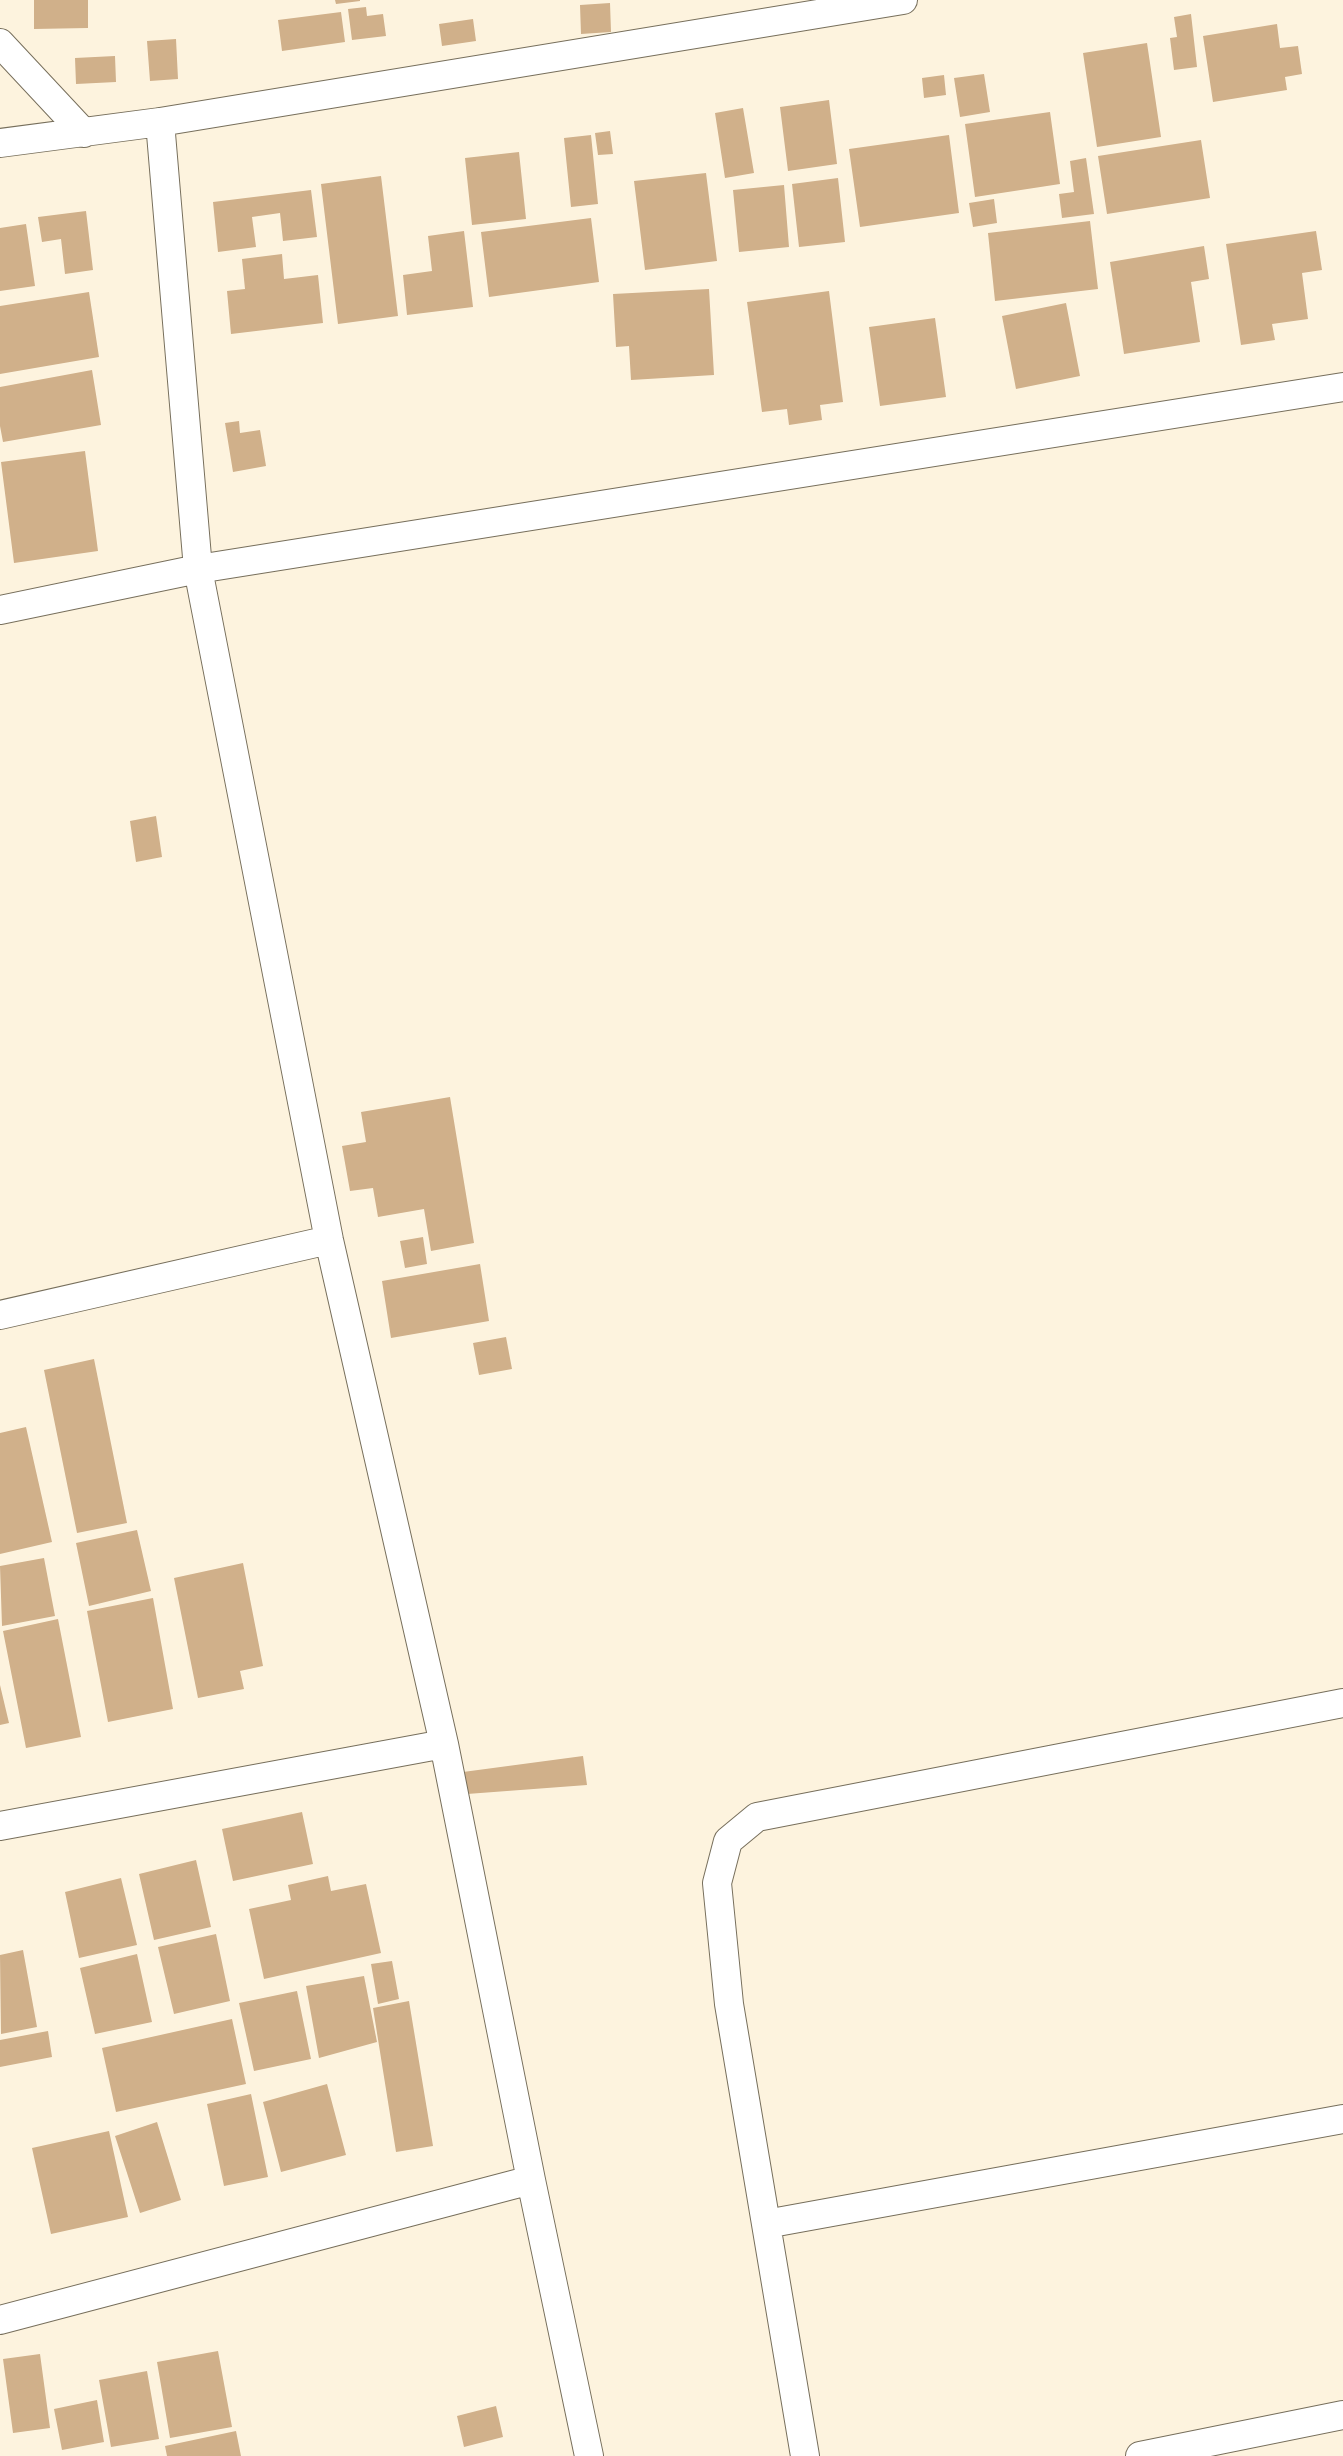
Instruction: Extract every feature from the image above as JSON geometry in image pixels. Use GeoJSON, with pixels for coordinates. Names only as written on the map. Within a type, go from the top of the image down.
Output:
{"type":"FeatureCollection","features":[{"type":"Feature","properties":{"kind":"street"},"geometry":{"type":"LineString","coordinates":[[0,143],[160,122],[904,0]]}},
{"type":"Feature","properties":{"kind":"street"},"geometry":{"type":"LineString","coordinates":[[0,43],[84,133]]}},
{"type":"Feature","properties":{"kind":"street"},"geometry":{"type":"LineString","coordinates":[[160,122],[198,569],[329,1240],[444,1744],[531,2180],[589,2456]]}},
{"type":"Feature","properties":{"kind":"street"},"geometry":{"type":"LineString","coordinates":[[0,610],[198,569],[1343,387]]}},
{"type":"Feature","properties":{"kind":"street"},"geometry":{"type":"LineString","coordinates":[[0,1316],[329,1240]]}},
{"type":"Feature","properties":{"kind":"street"},"geometry":{"type":"LineString","coordinates":[[805,2456],[729,2004],[717,1883],[728,1841],[757,1817],[1343,1703]]}},
{"type":"Feature","properties":{"kind":"street"},"geometry":{"type":"LineString","coordinates":[[0,1826],[444,1744]]}},
{"type":"Feature","properties":{"kind":"street"},"geometry":{"type":"LineString","coordinates":[[766,2224],[1343,2119]]}},
{"type":"Feature","properties":{"kind":"street"},"geometry":{"type":"LineString","coordinates":[[0,2320],[531,2180]]}},
{"type":"Feature","properties":{"kind":"street"},"geometry":{"type":"LineString","coordinates":[[1140,2456],[1343,2415]]}},
{"type":"Feature","properties":{"kind":"building"},"geometry":{"type":"Polygon","coordinates":[[[34,0],[88,0],[88,28],[34,29],[34,0]]]}},
{"type":"Feature","properties":{"kind":"building"},"geometry":{"type":"Polygon","coordinates":[[[335,0],[360,0],[360,1],[336,4],[335,0]]]}},
{"type":"Feature","properties":{"kind":"building"},"geometry":{"type":"Polygon","coordinates":[[[610,3],[611,32],[581,34],[580,5],[610,3]]]}},
{"type":"Feature","properties":{"kind":"building"},"geometry":{"type":"Polygon","coordinates":[[[366,7],[367,16],[383,14],[386,36],[352,40],[348,9],[366,7]]]}},
{"type":"Feature","properties":{"kind":"building"},"geometry":{"type":"Polygon","coordinates":[[[341,12],[345,42],[282,51],[278,20],[341,12]]]}},
{"type":"Feature","properties":{"kind":"building"},"geometry":{"type":"Polygon","coordinates":[[[1191,14],[1197,67],[1174,70],[1170,38],[1177,37],[1174,17],[1191,14]]]}},
{"type":"Feature","properties":{"kind":"building"},"geometry":{"type":"Polygon","coordinates":[[[473,19],[476,41],[442,46],[439,24],[473,19]]]}},
{"type":"Feature","properties":{"kind":"building"},"geometry":{"type":"Polygon","coordinates":[[[1277,24],[1280,48],[1298,46],[1302,74],[1285,77],[1287,90],[1213,102],[1203,36],[1277,24]]]}},
{"type":"Feature","properties":{"kind":"building"},"geometry":{"type":"Polygon","coordinates":[[[176,39],[178,79],[150,81],[147,41],[176,39]]]}},
{"type":"Feature","properties":{"kind":"building"},"geometry":{"type":"Polygon","coordinates":[[[1147,43],[1161,137],[1097,147],[1083,53],[1147,43]]]}},
{"type":"Feature","properties":{"kind":"building"},"geometry":{"type":"Polygon","coordinates":[[[115,56],[116,82],[76,84],[75,58],[115,56]]]}},
{"type":"Feature","properties":{"kind":"building"},"geometry":{"type":"Polygon","coordinates":[[[984,74],[990,112],[960,117],[954,78],[984,74]]]}},
{"type":"Feature","properties":{"kind":"building"},"geometry":{"type":"Polygon","coordinates":[[[944,75],[946,95],[924,98],[922,78],[944,75]]]}},
{"type":"Feature","properties":{"kind":"building"},"geometry":{"type":"Polygon","coordinates":[[[829,100],[837,164],[788,171],[780,107],[829,100]]]}},
{"type":"Feature","properties":{"kind":"building"},"geometry":{"type":"Polygon","coordinates":[[[743,108],[754,173],[725,178],[715,113],[743,108]]]}},
{"type":"Feature","properties":{"kind":"building"},"geometry":{"type":"Polygon","coordinates":[[[1050,112],[1060,184],[975,197],[965,124],[1050,112]]]}},
{"type":"Feature","properties":{"kind":"building"},"geometry":{"type":"Polygon","coordinates":[[[610,131],[613,154],[598,155],[595,133],[610,131]]]}},
{"type":"Feature","properties":{"kind":"building"},"geometry":{"type":"Polygon","coordinates":[[[591,135],[598,204],[571,207],[564,138],[591,135]]]}},
{"type":"Feature","properties":{"kind":"building"},"geometry":{"type":"Polygon","coordinates":[[[949,135],[959,213],[860,227],[849,149],[949,135]]]}},
{"type":"Feature","properties":{"kind":"building"},"geometry":{"type":"Polygon","coordinates":[[[1201,140],[1210,198],[1107,214],[1098,156],[1201,140]]]}},
{"type":"Feature","properties":{"kind":"building"},"geometry":{"type":"Polygon","coordinates":[[[519,152],[526,219],[472,225],[465,158],[519,152]]]}},
{"type":"Feature","properties":{"kind":"building"},"geometry":{"type":"Polygon","coordinates":[[[1086,158],[1094,214],[1062,218],[1059,194],[1074,192],[1070,161],[1086,158]]]}},
{"type":"Feature","properties":{"kind":"building"},"geometry":{"type":"Polygon","coordinates":[[[706,173],[717,261],[645,270],[634,181],[706,173]]]}},
{"type":"Feature","properties":{"kind":"building"},"geometry":{"type":"Polygon","coordinates":[[[381,176],[398,316],[338,324],[321,184],[381,176]]]}},
{"type":"Feature","properties":{"kind":"building"},"geometry":{"type":"Polygon","coordinates":[[[838,178],[845,242],[799,247],[792,184],[838,178]]]}},
{"type":"Feature","properties":{"kind":"building"},"geometry":{"type":"Polygon","coordinates":[[[784,185],[789,247],[739,252],[733,190],[784,185]]]}},
{"type":"Feature","properties":{"kind":"building"},"geometry":{"type":"Polygon","coordinates":[[[311,190],[317,237],[283,241],[280,213],[252,217],[256,247],[218,252],[213,202],[311,190]]]}},
{"type":"Feature","properties":{"kind":"building"},"geometry":{"type":"Polygon","coordinates":[[[994,199],[997,223],[973,227],[969,203],[994,199]]]}},
{"type":"Feature","properties":{"kind":"building"},"geometry":{"type":"Polygon","coordinates":[[[86,211],[93,270],[65,274],[61,239],[42,242],[38,217],[86,211]]]}},
{"type":"Feature","properties":{"kind":"building"},"geometry":{"type":"Polygon","coordinates":[[[591,218],[599,282],[489,297],[481,232],[591,218]]]}},
{"type":"Feature","properties":{"kind":"building"},"geometry":{"type":"Polygon","coordinates":[[[1090,221],[1098,289],[995,301],[988,233],[1090,221]]]}},
{"type":"Feature","properties":{"kind":"building"},"geometry":{"type":"Polygon","coordinates":[[[26,224],[35,286],[0,291],[0,228],[26,224]]]}},
{"type":"Feature","properties":{"kind":"building"},"geometry":{"type":"Polygon","coordinates":[[[464,231],[473,307],[407,315],[403,275],[432,271],[428,236],[464,231]]]}},
{"type":"Feature","properties":{"kind":"building"},"geometry":{"type":"Polygon","coordinates":[[[1316,231],[1322,270],[1302,273],[1308,319],[1272,324],[1275,340],[1241,345],[1226,244],[1316,231]]]}},
{"type":"Feature","properties":{"kind":"building"},"geometry":{"type":"Polygon","coordinates":[[[1204,246],[1209,279],[1191,282],[1200,342],[1124,354],[1110,262],[1204,246]]]}},
{"type":"Feature","properties":{"kind":"building"},"geometry":{"type":"Polygon","coordinates":[[[282,254],[284,279],[318,275],[323,323],[231,334],[227,291],[245,289],[242,259],[282,254]]]}},
{"type":"Feature","properties":{"kind":"building"},"geometry":{"type":"Polygon","coordinates":[[[709,289],[714,375],[631,380],[629,346],[616,347],[613,294],[709,289]]]}},
{"type":"Feature","properties":{"kind":"building"},"geometry":{"type":"Polygon","coordinates":[[[829,291],[843,402],[820,405],[822,420],[789,425],[787,409],[762,412],[747,302],[829,291]]]}},
{"type":"Feature","properties":{"kind":"building"},"geometry":{"type":"Polygon","coordinates":[[[89,292],[99,357],[0,374],[0,306],[89,292]]]}},
{"type":"Feature","properties":{"kind":"building"},"geometry":{"type":"Polygon","coordinates":[[[1066,303],[1080,376],[1016,389],[1002,316],[1066,303]]]}},
{"type":"Feature","properties":{"kind":"building"},"geometry":{"type":"Polygon","coordinates":[[[935,318],[946,397],[880,406],[869,327],[935,318]]]}},
{"type":"Feature","properties":{"kind":"building"},"geometry":{"type":"Polygon","coordinates":[[[92,370],[101,425],[3,442],[0,426],[0,387],[92,370]]]}},
{"type":"Feature","properties":{"kind":"building"},"geometry":{"type":"Polygon","coordinates":[[[239,421],[240,433],[260,430],[266,466],[233,472],[225,423],[239,421]]]}},
{"type":"Feature","properties":{"kind":"building"},"geometry":{"type":"Polygon","coordinates":[[[85,451],[98,551],[14,563],[1,462],[85,451]]]}},
{"type":"Feature","properties":{"kind":"building"},"geometry":{"type":"Polygon","coordinates":[[[156,816],[162,857],[136,862],[130,821],[156,816]]]}},
{"type":"Feature","properties":{"kind":"building"},"geometry":{"type":"Polygon","coordinates":[[[450,1097],[474,1243],[431,1251],[424,1209],[378,1217],[373,1188],[350,1191],[342,1146],[366,1142],[361,1112],[450,1097]]]}},
{"type":"Feature","properties":{"kind":"building"},"geometry":{"type":"Polygon","coordinates":[[[423,1237],[427,1264],[405,1268],[400,1241],[423,1237]]]}},
{"type":"Feature","properties":{"kind":"building"},"geometry":{"type":"Polygon","coordinates":[[[480,1264],[489,1321],[391,1338],[382,1281],[480,1264]]]}},
{"type":"Feature","properties":{"kind":"building"},"geometry":{"type":"Polygon","coordinates":[[[506,1337],[512,1369],[479,1375],[473,1343],[506,1337]]]}},
{"type":"Feature","properties":{"kind":"building"},"geometry":{"type":"Polygon","coordinates":[[[94,1359],[127,1523],[77,1533],[44,1370],[94,1359]]]}},
{"type":"Feature","properties":{"kind":"building"},"geometry":{"type":"Polygon","coordinates":[[[26,1427],[52,1542],[0,1554],[0,1433],[26,1427]]]}},
{"type":"Feature","properties":{"kind":"building"},"geometry":{"type":"Polygon","coordinates":[[[137,1530],[151,1591],[89,1606],[76,1543],[137,1530]]]}},
{"type":"Feature","properties":{"kind":"building"},"geometry":{"type":"Polygon","coordinates":[[[44,1558],[55,1616],[2,1626],[0,1566],[44,1558]]]}},
{"type":"Feature","properties":{"kind":"building"},"geometry":{"type":"Polygon","coordinates":[[[243,1563],[263,1666],[240,1671],[244,1689],[198,1698],[174,1578],[243,1563]]]}},
{"type":"Feature","properties":{"kind":"building"},"geometry":{"type":"Polygon","coordinates":[[[153,1598],[173,1709],[108,1722],[87,1611],[153,1598]]]}},
{"type":"Feature","properties":{"kind":"building"},"geometry":{"type":"Polygon","coordinates":[[[58,1619],[81,1737],[26,1748],[3,1631],[58,1619]]]}},
{"type":"Feature","properties":{"kind":"building"},"geometry":{"type":"Polygon","coordinates":[[[0,1685],[9,1723],[0,1725],[0,1685]]]}},
{"type":"Feature","properties":{"kind":"building"},"geometry":{"type":"Polygon","coordinates":[[[583,1756],[587,1785],[467,1794],[463,1772],[583,1756]]]}},
{"type":"Feature","properties":{"kind":"building"},"geometry":{"type":"Polygon","coordinates":[[[302,1812],[313,1864],[233,1881],[222,1829],[302,1812]]]}},
{"type":"Feature","properties":{"kind":"building"},"geometry":{"type":"Polygon","coordinates":[[[196,1860],[211,1927],[154,1940],[139,1874],[196,1860]]]}},
{"type":"Feature","properties":{"kind":"building"},"geometry":{"type":"Polygon","coordinates":[[[328,1876],[331,1891],[366,1884],[381,1953],[264,1979],[249,1909],[291,1900],[288,1885],[328,1876]]]}},
{"type":"Feature","properties":{"kind":"building"},"geometry":{"type":"Polygon","coordinates":[[[121,1878],[137,1945],[79,1958],[65,1892],[121,1878]]]}},
{"type":"Feature","properties":{"kind":"building"},"geometry":{"type":"Polygon","coordinates":[[[216,1934],[230,2001],[174,2014],[158,1947],[216,1934]]]}},
{"type":"Feature","properties":{"kind":"building"},"geometry":{"type":"Polygon","coordinates":[[[23,1950],[37,2027],[1,2034],[0,1955],[23,1950]]]}},
{"type":"Feature","properties":{"kind":"building"},"geometry":{"type":"Polygon","coordinates":[[[137,1954],[152,2022],[95,2034],[80,1968],[137,1954]]]}},
{"type":"Feature","properties":{"kind":"building"},"geometry":{"type":"Polygon","coordinates":[[[392,1961],[399,1999],[378,2004],[371,1964],[392,1961]]]}},
{"type":"Feature","properties":{"kind":"building"},"geometry":{"type":"Polygon","coordinates":[[[364,1976],[377,2042],[319,2058],[306,1986],[364,1976]]]}},
{"type":"Feature","properties":{"kind":"building"},"geometry":{"type":"Polygon","coordinates":[[[297,1991],[311,2059],[254,2071],[239,2003],[297,1991]]]}},
{"type":"Feature","properties":{"kind":"building"},"geometry":{"type":"Polygon","coordinates":[[[409,2001],[433,2146],[396,2152],[373,2008],[409,2001]]]}},
{"type":"Feature","properties":{"kind":"building"},"geometry":{"type":"Polygon","coordinates":[[[232,2019],[246,2084],[116,2112],[102,2048],[232,2019]]]}},
{"type":"Feature","properties":{"kind":"building"},"geometry":{"type":"Polygon","coordinates":[[[48,2031],[52,2057],[0,2067],[0,2040],[48,2031]]]}},
{"type":"Feature","properties":{"kind":"building"},"geometry":{"type":"Polygon","coordinates":[[[327,2084],[346,2155],[281,2172],[263,2102],[327,2084]]]}},
{"type":"Feature","properties":{"kind":"building"},"geometry":{"type":"Polygon","coordinates":[[[251,2094],[268,2177],[224,2186],[207,2104],[251,2094]]]}},
{"type":"Feature","properties":{"kind":"building"},"geometry":{"type":"Polygon","coordinates":[[[157,2122],[181,2200],[140,2213],[115,2136],[157,2122]]]}},
{"type":"Feature","properties":{"kind":"building"},"geometry":{"type":"Polygon","coordinates":[[[109,2131],[128,2217],[51,2234],[32,2148],[109,2131]]]}},
{"type":"Feature","properties":{"kind":"building"},"geometry":{"type":"Polygon","coordinates":[[[218,2351],[232,2427],[170,2438],[157,2362],[218,2351]]]}},
{"type":"Feature","properties":{"kind":"building"},"geometry":{"type":"Polygon","coordinates":[[[40,2354],[50,2428],[13,2433],[3,2359],[40,2354]]]}},
{"type":"Feature","properties":{"kind":"building"},"geometry":{"type":"Polygon","coordinates":[[[147,2371],[159,2439],[111,2447],[99,2380],[147,2371]]]}},
{"type":"Feature","properties":{"kind":"building"},"geometry":{"type":"Polygon","coordinates":[[[97,2400],[104,2442],[62,2450],[54,2409],[97,2400]]]}},
{"type":"Feature","properties":{"kind":"building"},"geometry":{"type":"Polygon","coordinates":[[[496,2406],[503,2437],[464,2447],[457,2416],[496,2406]]]}},
{"type":"Feature","properties":{"kind":"building"},"geometry":{"type":"Polygon","coordinates":[[[236,2431],[241,2456],[167,2456],[165,2446],[236,2431]]]}}]}
